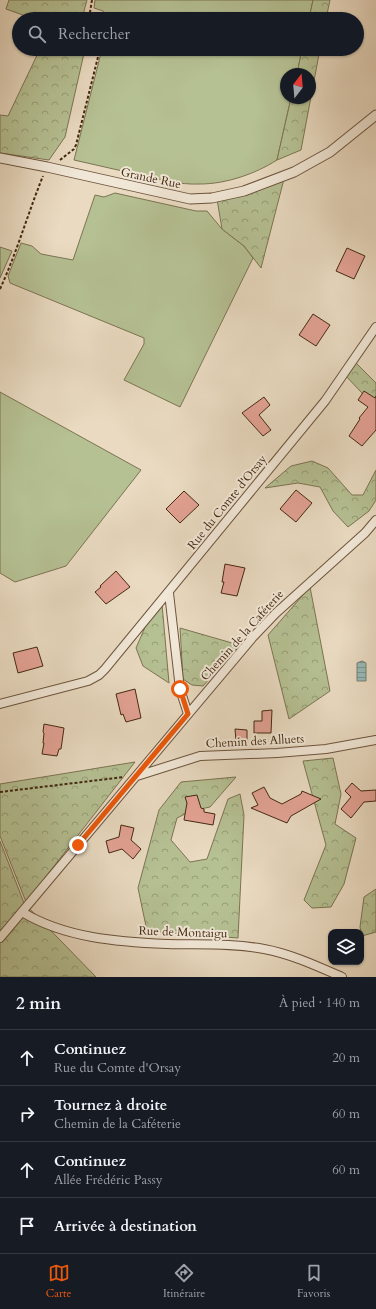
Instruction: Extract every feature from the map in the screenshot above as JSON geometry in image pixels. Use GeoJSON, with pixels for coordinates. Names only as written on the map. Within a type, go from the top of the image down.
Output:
{"type":"FeatureCollection","features":[{"type":"Feature","properties":{"kind":"street","name":"Grande Rue"},"geometry":{"type":"LineString","coordinates":[[0,158],[190,199],[212,198],[244,191],[294,172],[330,152],[376,116]]}},
{"type":"Feature","properties":{"kind":"street","name":"Rue du Comte d'Orsay"},"geometry":{"type":"LineString","coordinates":[[0,704],[88,681],[99,675],[169,593],[325,401],[376,327]]}},
{"type":"Feature","properties":{"kind":"street","name":"Chemin de la Caféterie"},"geometry":{"type":"LineString","coordinates":[[0,938],[253,638],[276,613],[365,532],[376,520]]}},
{"type":"Feature","properties":{"kind":"street"},"geometry":{"type":"LineString","coordinates":[[169,593],[180,689],[188,714]]}},
{"type":"Feature","properties":{"kind":"street","name":"Chemin des Alluets"},"geometry":{"type":"LineString","coordinates":[[136,776],[200,756],[277,753],[326,749],[376,740]]}},
{"type":"Feature","properties":{"kind":"street","name":"Rue de Montaigu"},"geometry":{"type":"LineString","coordinates":[[22,912],[54,927],[106,939],[167,944],[206,943],[264,949],[290,956],[342,977]]}},
{"type":"Feature","properties":{"kind":"path"},"geometry":{"type":"LineString","coordinates":[[90,12],[92,0]]}},
{"type":"Feature","properties":{"kind":"path"},"geometry":{"type":"LineString","coordinates":[[0,289],[12,262],[26,219],[47,167],[68,154],[76,145],[98,56]]}},
{"type":"Feature","properties":{"kind":"path"},"geometry":{"type":"LineString","coordinates":[[0,792],[136,776]]}},
{"type":"Feature","properties":{"kind":"green space"},"geometry":{"type":"Polygon","coordinates":[[[9,0],[87,0],[84,12],[14,12],[6,9],[9,0]]]}},
{"type":"Feature","properties":{"kind":"green space"},"geometry":{"type":"Polygon","coordinates":[[[95,0],[313,0],[310,12],[104,12],[94,8],[95,0]]]}},
{"type":"Feature","properties":{"kind":"green space"},"geometry":{"type":"Polygon","coordinates":[[[313,0],[330,0],[327,12],[310,12],[313,0]]]}},
{"type":"Feature","properties":{"kind":"green space"},"geometry":{"type":"Polygon","coordinates":[[[37,56],[83,56],[65,137],[49,160],[0,153],[0,115],[8,116],[37,56]]]}},
{"type":"Feature","properties":{"kind":"green space"},"geometry":{"type":"Polygon","coordinates":[[[100,56],[301,56],[298,68],[280,68],[280,104],[290,104],[277,160],[250,174],[210,184],[177,183],[74,160],[100,56]]]}},
{"type":"Feature","properties":{"kind":"green space"},"geometry":{"type":"Polygon","coordinates":[[[301,56],[319,56],[316,70],[316,68],[298,68],[301,56]]]}},
{"type":"Feature","properties":{"kind":"green space"},"geometry":{"type":"Polygon","coordinates":[[[290,104],[310,104],[301,150],[277,160],[290,104]]]}},
{"type":"Feature","properties":{"kind":"green space"},"geometry":{"type":"Polygon","coordinates":[[[284,179],[261,268],[244,246],[222,229],[217,199],[284,179]]]}},
{"type":"Feature","properties":{"kind":"green space"},"geometry":{"type":"Polygon","coordinates":[[[115,193],[196,211],[207,211],[222,229],[244,246],[253,258],[180,407],[124,380],[144,344],[144,338],[10,283],[8,276],[21,243],[32,246],[41,254],[73,260],[95,195],[104,197],[115,193]]]}},
{"type":"Feature","properties":{"kind":"green space"},"geometry":{"type":"Polygon","coordinates":[[[0,247],[12,251],[0,278],[0,247]]]}},
{"type":"Feature","properties":{"kind":"green space"},"geometry":{"type":"Polygon","coordinates":[[[356,363],[376,383],[376,408],[345,375],[356,363]]]}},
{"type":"Feature","properties":{"kind":"green space"},"geometry":{"type":"Polygon","coordinates":[[[0,392],[141,470],[66,566],[15,582],[0,573],[0,392]]]}},
{"type":"Feature","properties":{"kind":"green space"},"geometry":{"type":"Polygon","coordinates":[[[312,461],[328,468],[352,495],[363,495],[376,470],[376,500],[369,511],[348,527],[333,511],[320,487],[298,483],[265,488],[291,466],[312,461]]]}},
{"type":"Feature","properties":{"kind":"green space"},"geometry":{"type":"Polygon","coordinates":[[[310,587],[330,691],[289,719],[268,635],[310,587]]]}},
{"type":"Feature","properties":{"kind":"green space"},"geometry":{"type":"Polygon","coordinates":[[[162,604],[169,683],[143,666],[136,648],[146,625],[162,604]]]}},
{"type":"Feature","properties":{"kind":"green space"},"geometry":{"type":"Polygon","coordinates":[[[180,628],[239,645],[203,686],[192,685],[183,679],[180,628]]]}},
{"type":"Feature","properties":{"kind":"green space"},"geometry":{"type":"Polygon","coordinates":[[[333,758],[341,794],[335,824],[356,838],[344,884],[331,907],[312,908],[304,900],[326,845],[303,761],[333,758]]]}},
{"type":"Feature","properties":{"kind":"green space"},"geometry":{"type":"Polygon","coordinates":[[[135,762],[26,902],[0,836],[0,784],[135,762]]]}},
{"type":"Feature","properties":{"kind":"green space"},"geometry":{"type":"Polygon","coordinates":[[[236,777],[210,807],[191,811],[177,818],[171,840],[190,862],[207,859],[228,799],[240,794],[244,815],[238,938],[147,931],[138,888],[159,810],[181,782],[236,777]]]}},
{"type":"Feature","properties":{"kind":"green space"},"geometry":{"type":"Polygon","coordinates":[[[0,841],[24,903],[96,977],[0,977],[0,841]]]}},
{"type":"Feature","properties":{"kind":"green space"},"geometry":{"type":"Polygon","coordinates":[[[376,889],[376,932],[364,935],[364,929],[360,929],[360,927],[364,897],[376,889]]]}},
{"type":"Feature","properties":{"kind":"water"},"geometry":{"type":"Polygon","coordinates":[[[362,661],[366,663],[366,681],[357,681],[357,663],[362,661]]]}},
{"type":"Feature","properties":{"kind":"building"},"geometry":{"type":"Polygon","coordinates":[[[347,248],[365,256],[354,279],[336,271],[347,248]]]}},
{"type":"Feature","properties":{"kind":"building"},"geometry":{"type":"Polygon","coordinates":[[[313,314],[330,325],[316,346],[299,335],[313,314]]]}},
{"type":"Feature","properties":{"kind":"building"},"geometry":{"type":"Polygon","coordinates":[[[364,391],[375,398],[376,396],[376,430],[362,446],[349,436],[360,419],[359,418],[368,407],[358,400],[364,391]]]}},
{"type":"Feature","properties":{"kind":"building"},"geometry":{"type":"Polygon","coordinates":[[[264,397],[270,405],[259,415],[271,430],[263,436],[242,413],[264,397]]]}},
{"type":"Feature","properties":{"kind":"building"},"geometry":{"type":"Polygon","coordinates":[[[296,490],[312,503],[296,522],[280,509],[296,490]]]}},
{"type":"Feature","properties":{"kind":"building"},"geometry":{"type":"Polygon","coordinates":[[[184,491],[199,505],[180,523],[166,509],[184,491]]]}},
{"type":"Feature","properties":{"kind":"building"},"geometry":{"type":"Polygon","coordinates":[[[225,564],[245,568],[237,596],[221,593],[224,582],[222,582],[225,564]]]}},
{"type":"Feature","properties":{"kind":"building"},"geometry":{"type":"Polygon","coordinates":[[[116,571],[130,587],[106,604],[95,592],[116,571]]]}},
{"type":"Feature","properties":{"kind":"building"},"geometry":{"type":"Polygon","coordinates":[[[37,647],[43,666],[18,673],[13,653],[37,647]]]}},
{"type":"Feature","properties":{"kind":"building"},"geometry":{"type":"Polygon","coordinates":[[[135,689],[141,718],[126,722],[123,714],[121,715],[116,694],[135,689]]]}},
{"type":"Feature","properties":{"kind":"building"},"geometry":{"type":"Polygon","coordinates":[[[272,710],[271,733],[254,733],[254,721],[262,721],[262,711],[272,710]]]}},
{"type":"Feature","properties":{"kind":"building"},"geometry":{"type":"Polygon","coordinates":[[[44,724],[64,728],[61,749],[59,749],[57,756],[42,754],[44,743],[44,724]]]}},
{"type":"Feature","properties":{"kind":"building"},"geometry":{"type":"Polygon","coordinates":[[[235,729],[247,730],[247,741],[236,741],[235,729]]]}},
{"type":"Feature","properties":{"kind":"building"},"geometry":{"type":"Polygon","coordinates":[[[352,783],[361,791],[376,790],[376,801],[364,802],[351,818],[341,809],[351,797],[345,791],[352,783]]]}},
{"type":"Feature","properties":{"kind":"building"},"geometry":{"type":"Polygon","coordinates":[[[264,787],[270,798],[282,804],[301,794],[302,791],[321,799],[291,816],[287,823],[251,808],[258,805],[252,793],[264,787]]]}},
{"type":"Feature","properties":{"kind":"building"},"geometry":{"type":"Polygon","coordinates":[[[197,795],[201,808],[204,809],[204,812],[215,814],[213,825],[184,820],[187,803],[185,797],[197,795]]]}},
{"type":"Feature","properties":{"kind":"building"},"geometry":{"type":"Polygon","coordinates":[[[121,825],[134,828],[131,840],[141,849],[133,859],[122,849],[109,853],[106,841],[119,837],[121,825]]]}},
{"type":"Feature","properties":{"kind":"route"},"geometry":{"type":"LineString","coordinates":[[78,845],[188,714],[180,689]]}}]}
